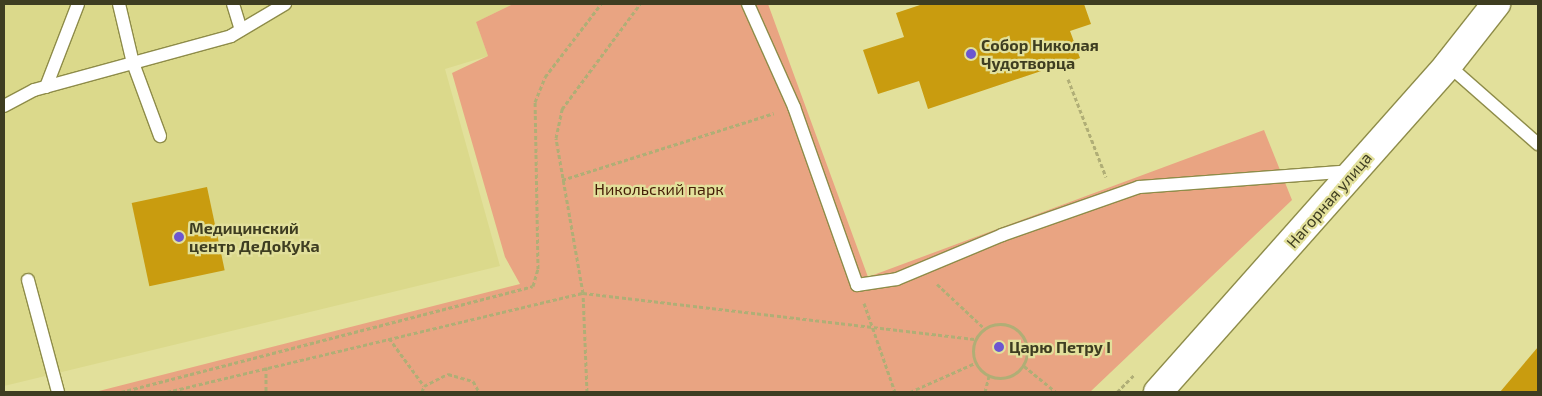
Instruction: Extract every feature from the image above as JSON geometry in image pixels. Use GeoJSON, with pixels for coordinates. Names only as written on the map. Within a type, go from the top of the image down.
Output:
{"type":"FeatureCollection","features":[{"type":"Feature","properties":{"kind":"street","name":"Нагорная улица"},"geometry":{"type":"LineString","coordinates":[[1158,392],[1448,65],[1496,4]]}},
{"type":"Feature","properties":{"kind":"lane"},"geometry":{"type":"LineString","coordinates":[[46,87],[78,4]]}},
{"type":"Feature","properties":{"kind":"lane"},"geometry":{"type":"LineString","coordinates":[[119,4],[133,63],[160,136]]}},
{"type":"Feature","properties":{"kind":"lane"},"geometry":{"type":"LineString","coordinates":[[233,4],[241,30]]}},
{"type":"Feature","properties":{"kind":"lane"},"geometry":{"type":"LineString","coordinates":[[4,106],[46,87],[241,30],[285,4]]}},
{"type":"Feature","properties":{"kind":"lane"},"geometry":{"type":"LineString","coordinates":[[748,4],[794,107],[857,285],[896,279],[1002,234],[1139,187],[1355,171]]}},
{"type":"Feature","properties":{"kind":"lane"},"geometry":{"type":"LineString","coordinates":[[1448,65],[1538,144]]}},
{"type":"Feature","properties":{"kind":"lane"},"geometry":{"type":"LineString","coordinates":[[28,280],[58,392]]}},
{"type":"Feature","properties":{"kind":"path"},"geometry":{"type":"LineString","coordinates":[[121,392],[534,286],[538,269],[535,102],[545,78],[601,4]]}},
{"type":"Feature","properties":{"kind":"path"},"geometry":{"type":"LineString","coordinates":[[587,392],[583,293],[556,138],[562,109],[640,4]]}},
{"type":"Feature","properties":{"kind":"path"},"geometry":{"type":"LineString","coordinates":[[1068,79],[1113,196]]}},
{"type":"Feature","properties":{"kind":"path"},"geometry":{"type":"LineString","coordinates":[[562,180],[794,107]]}},
{"type":"Feature","properties":{"kind":"path"},"geometry":{"type":"LineString","coordinates":[[921,269],[984,328]]}},
{"type":"Feature","properties":{"kind":"path"},"geometry":{"type":"LineString","coordinates":[[857,285],[895,392]]}},
{"type":"Feature","properties":{"kind":"path"},"geometry":{"type":"LineString","coordinates":[[167,392],[583,293],[976,339]]}},
{"type":"Feature","properties":{"kind":"path"},"geometry":{"type":"LineString","coordinates":[[1002,322],[1020,330],[1028,348],[1024,366],[1008,378],[989,376],[975,363],[976,339],[984,328],[1002,322]]}},
{"type":"Feature","properties":{"kind":"path"},"geometry":{"type":"LineString","coordinates":[[389,338],[424,386]]}},
{"type":"Feature","properties":{"kind":"path"},"geometry":{"type":"LineString","coordinates":[[910,392],[975,363]]}},
{"type":"Feature","properties":{"kind":"path"},"geometry":{"type":"LineString","coordinates":[[1024,366],[1056,392]]}},
{"type":"Feature","properties":{"kind":"path"},"geometry":{"type":"LineString","coordinates":[[266,367],[266,392]]}},
{"type":"Feature","properties":{"kind":"path"},"geometry":{"type":"LineString","coordinates":[[422,392],[424,386],[448,374],[473,381],[479,392]]}},
{"type":"Feature","properties":{"kind":"path"},"geometry":{"type":"LineString","coordinates":[[985,392],[989,376]]}},
{"type":"Feature","properties":{"kind":"shaded area"},"geometry":{"type":"Polygon","coordinates":[[[4,4],[513,4],[476,22],[488,56],[445,69],[500,266],[4,386],[4,4]]]}},
{"type":"Feature","properties":{"kind":"green space","name":"Никольский парк"},"geometry":{"type":"Polygon","coordinates":[[[513,4],[768,4],[868,277],[1264,130],[1292,200],[1090,392],[95,392],[520,284],[505,257],[452,73],[488,56],[476,22],[513,4]]]}},
{"type":"Feature","properties":{"kind":"building","name":"Собор Николая Чудотворца"},"geometry":{"type":"Polygon","coordinates":[[[923,4],[1084,4],[1091,24],[1070,31],[1080,58],[928,109],[919,81],[878,94],[863,50],[904,37],[896,13],[923,4]]]}},
{"type":"Feature","properties":{"kind":"building","name":"Медицинский центр ДеДоКуКа"},"geometry":{"type":"Polygon","coordinates":[[[207,187],[225,270],[149,286],[132,203],[207,187]]]}},
{"type":"Feature","properties":{"kind":"building"},"geometry":{"type":"Polygon","coordinates":[[[1538,347],[1538,392],[1500,392],[1538,347]]]}},
{"type":"Feature","properties":{"kind":"place","name":"Собор Николая Чудотворца"},"geometry":{"type":"Point","coordinates":[971,54]}},
{"type":"Feature","properties":{"kind":"place","name":"Медицинский центр ДеДоКуКа"},"geometry":{"type":"Point","coordinates":[179,237]}},
{"type":"Feature","properties":{"kind":"place","name":"Царю Петру I"},"geometry":{"type":"Point","coordinates":[999,347]}}]}
